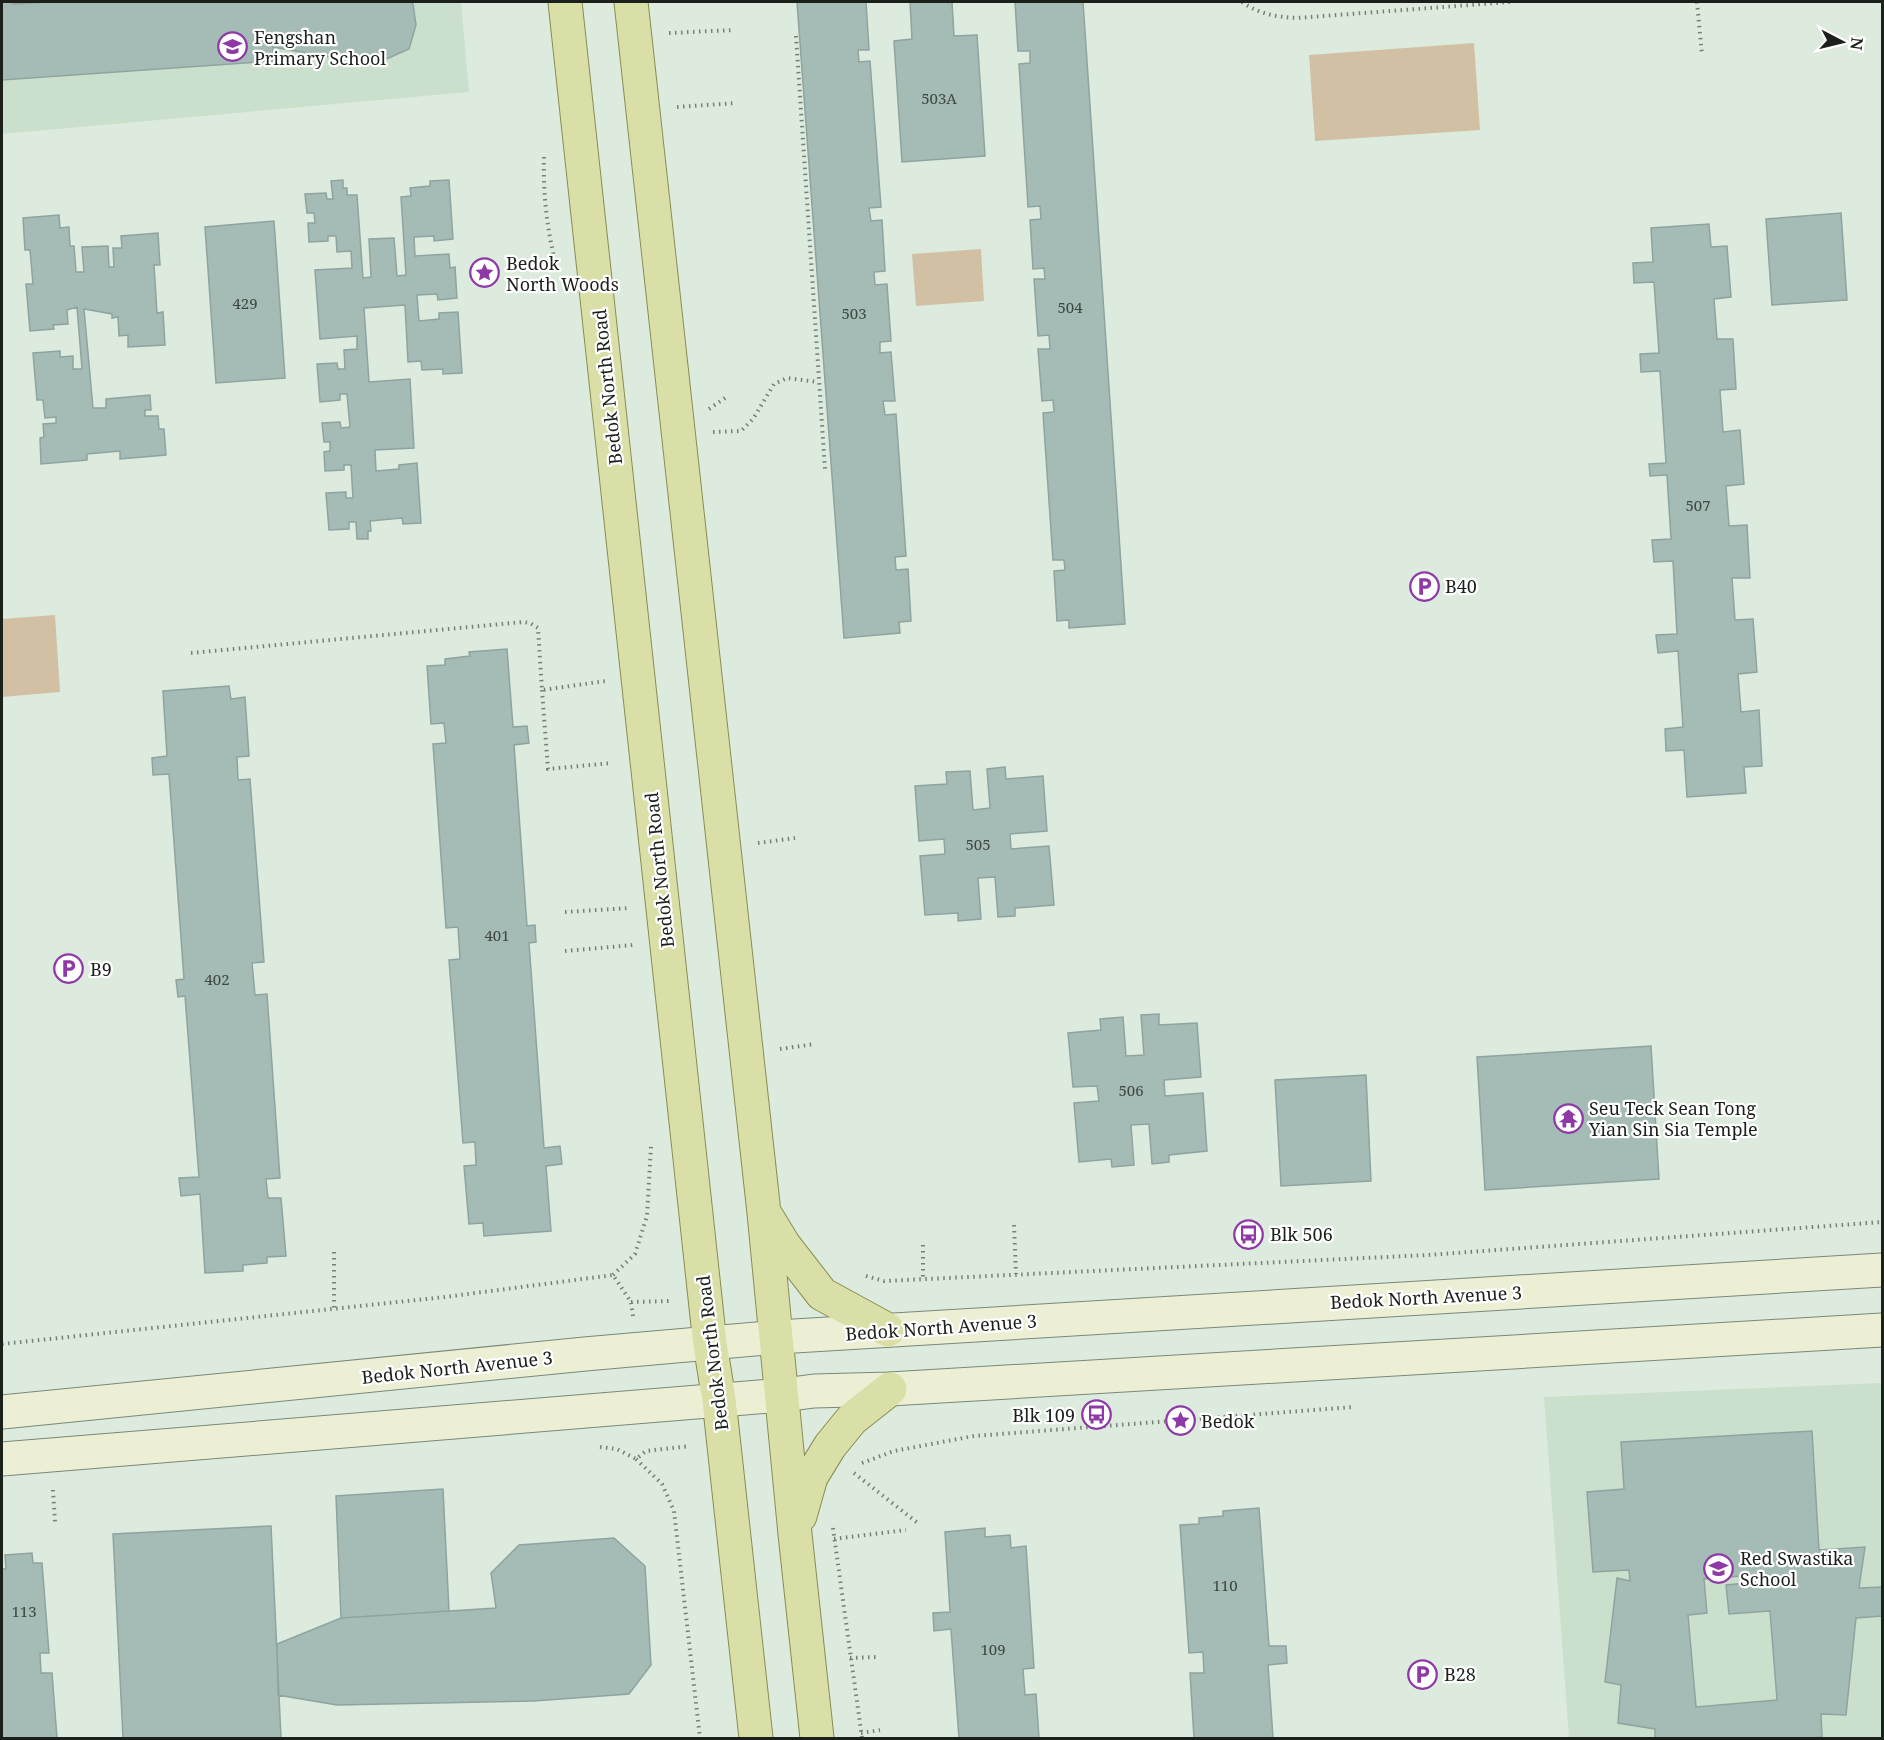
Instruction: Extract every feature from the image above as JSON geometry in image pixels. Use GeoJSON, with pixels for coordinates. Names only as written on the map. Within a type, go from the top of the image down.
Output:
{"type":"FeatureCollection","features":[{"type":"Feature","properties":{"kind":"main road","name":"Bedok North Road"},"geometry":{"type":"LineString","coordinates":[[565,2],[710,1344],[719,1400],[756,1738]]}},
{"type":"Feature","properties":{"kind":"main road"},"geometry":{"type":"LineString","coordinates":[[631,2],[778,1337],[795,1534],[817,1738]]}},
{"type":"Feature","properties":{"kind":"main road"},"geometry":{"type":"LineString","coordinates":[[764,1213],[784,1245],[822,1294],[888,1330]]}},
{"type":"Feature","properties":{"kind":"main road","name":"Bedok North Avenue 3"},"geometry":{"type":"LineString","coordinates":[[2,1412],[778,1337],[1882,1270]]}},
{"type":"Feature","properties":{"kind":"main road"},"geometry":{"type":"LineString","coordinates":[[2,1459],[814,1391],[890,1389],[1882,1330]]}},
{"type":"Feature","properties":{"kind":"main road"},"geometry":{"type":"LineString","coordinates":[[795,1534],[811,1476],[830,1446],[852,1419],[890,1389]]}},
{"type":"Feature","properties":{"kind":"path"},"geometry":{"type":"LineString","coordinates":[[1242,2],[1259,12],[1279,18],[1306,18],[1510,2]]}},
{"type":"Feature","properties":{"kind":"path"},"geometry":{"type":"LineString","coordinates":[[1697,2],[1702,55]]}},
{"type":"Feature","properties":{"kind":"path"},"geometry":{"type":"LineString","coordinates":[[666,33],[734,30]]}},
{"type":"Feature","properties":{"kind":"path"},"geometry":{"type":"LineString","coordinates":[[796,36],[825,469]]}},
{"type":"Feature","properties":{"kind":"path"},"geometry":{"type":"LineString","coordinates":[[676,107],[736,104]]}},
{"type":"Feature","properties":{"kind":"path"},"geometry":{"type":"LineString","coordinates":[[711,432],[741,431],[753,419],[774,384],[787,378],[818,382]]}},
{"type":"Feature","properties":{"kind":"path"},"geometry":{"type":"LineString","coordinates":[[708,410],[728,396]]}},
{"type":"Feature","properties":{"kind":"path"},"geometry":{"type":"LineString","coordinates":[[191,653],[530,623],[538,628],[548,769],[619,763]]}},
{"type":"Feature","properties":{"kind":"path"},"geometry":{"type":"LineString","coordinates":[[542,690],[609,680]]}},
{"type":"Feature","properties":{"kind":"path"},"geometry":{"type":"LineString","coordinates":[[565,912],[634,908]]}},
{"type":"Feature","properties":{"kind":"path"},"geometry":{"type":"LineString","coordinates":[[565,951],[639,945]]}},
{"type":"Feature","properties":{"kind":"path"},"geometry":{"type":"LineString","coordinates":[[779,1049],[815,1044]]}},
{"type":"Feature","properties":{"kind":"path"},"geometry":{"type":"LineString","coordinates":[[862,1274],[884,1281],[923,1280],[1428,1255],[1882,1222]]}},
{"type":"Feature","properties":{"kind":"path"},"geometry":{"type":"LineString","coordinates":[[1014,1225],[1016,1275]]}},
{"type":"Feature","properties":{"kind":"path"},"geometry":{"type":"LineString","coordinates":[[923,1245],[923,1280]]}},
{"type":"Feature","properties":{"kind":"path"},"geometry":{"type":"LineString","coordinates":[[334,1252],[334,1308]]}},
{"type":"Feature","properties":{"kind":"path"},"geometry":{"type":"LineString","coordinates":[[2,1344],[189,1326],[613,1275],[631,1302]]}},
{"type":"Feature","properties":{"kind":"path"},"geometry":{"type":"LineString","coordinates":[[857,1465],[894,1451],[974,1436],[1353,1407]]}},
{"type":"Feature","properties":{"kind":"path"},"geometry":{"type":"LineString","coordinates":[[636,1459],[662,1484],[674,1511],[700,1738]]}},
{"type":"Feature","properties":{"kind":"path"},"geometry":{"type":"LineString","coordinates":[[848,1469],[919,1524]]}},
{"type":"Feature","properties":{"kind":"path"},"geometry":{"type":"LineString","coordinates":[[53,1488],[55,1522]]}},
{"type":"Feature","properties":{"kind":"path"},"geometry":{"type":"LineString","coordinates":[[833,1527],[862,1736],[880,1730]]}},
{"type":"Feature","properties":{"kind":"path"},"geometry":{"type":"LineString","coordinates":[[834,1539],[906,1530]]}},
{"type":"Feature","properties":{"kind":"path"},"geometry":{"type":"LineString","coordinates":[[850,1658],[878,1657]]}},
{"type":"Feature","properties":{"kind":"shaded area","name":"Fengshan Primary School"},"geometry":{"type":"Polygon","coordinates":[[[2,2],[461,2],[469,92],[2,134],[2,2]]]}},
{"type":"Feature","properties":{"kind":"shaded area"},"geometry":{"type":"Polygon","coordinates":[[[1474,43],[1480,130],[1315,141],[1309,55],[1474,43]]]}},
{"type":"Feature","properties":{"kind":"shaded area"},"geometry":{"type":"Polygon","coordinates":[[[981,249],[984,301],[916,306],[912,254],[981,249]]]}},
{"type":"Feature","properties":{"kind":"shaded area"},"geometry":{"type":"Polygon","coordinates":[[[55,615],[60,692],[2,697],[2,619],[55,615]]]}},
{"type":"Feature","properties":{"kind":"shaded area","name":"Red Swastika School"},"geometry":{"type":"Polygon","coordinates":[[[1882,1383],[1882,1738],[1569,1738],[1544,1397],[1882,1383]]]}},
{"type":"Feature","properties":{"kind":"building"},"geometry":{"type":"Polygon","coordinates":[[[2,2],[13,4],[49,2],[411,2],[416,25],[409,49],[373,65],[273,47],[273,61],[2,80],[2,2]]]}},
{"type":"Feature","properties":{"kind":"building"},"geometry":{"type":"Polygon","coordinates":[[[797,2],[866,2],[869,50],[858,50],[859,62],[870,61],[881,207],[869,208],[871,221],[882,220],[885,271],[874,272],[875,285],[887,284],[891,341],[880,342],[880,353],[891,352],[895,401],[883,401],[885,415],[896,414],[906,556],[895,557],[896,570],[908,569],[911,621],[899,622],[900,633],[844,638],[797,2]]]}},
{"type":"Feature","properties":{"kind":"building"},"geometry":{"type":"Polygon","coordinates":[[[910,2],[952,2],[954,36],[977,35],[985,156],[902,162],[894,41],[912,39],[910,2]]]}},
{"type":"Feature","properties":{"kind":"building"},"geometry":{"type":"Polygon","coordinates":[[[1015,2],[1083,2],[1125,624],[1069,628],[1069,620],[1057,621],[1054,571],[1065,570],[1064,560],[1053,560],[1043,413],[1054,412],[1053,400],[1042,401],[1038,349],[1050,349],[1049,335],[1038,336],[1034,279],[1045,279],[1044,268],[1033,269],[1030,220],[1041,219],[1040,206],[1028,207],[1019,64],[1030,63],[1030,51],[1018,51],[1015,2]]]}},
{"type":"Feature","properties":{"kind":"building"},"geometry":{"type":"Polygon","coordinates":[[[343,180],[343,188],[347,188],[347,195],[357,195],[363,278],[371,277],[369,239],[394,238],[397,276],[406,275],[401,197],[411,196],[410,188],[430,186],[430,181],[449,180],[453,239],[434,241],[434,236],[414,237],[415,256],[449,254],[450,268],[455,267],[457,298],[438,300],[437,294],[417,295],[419,321],[439,319],[439,313],[458,312],[462,373],[443,374],[443,369],[422,370],[421,361],[408,362],[405,305],[364,308],[369,382],[410,379],[414,448],[375,450],[376,471],[399,469],[399,465],[417,463],[421,523],[403,524],[402,518],[370,521],[371,531],[368,531],[368,539],[357,539],[356,522],[349,522],[349,529],[329,530],[326,493],[346,492],[346,498],[353,498],[351,465],[344,465],[344,470],[325,471],[324,452],[330,451],[330,442],[324,442],[322,423],[340,422],[341,428],[350,427],[347,394],[340,394],[340,400],[320,402],[317,364],[337,363],[338,369],[345,369],[344,350],[357,349],[357,336],[320,339],[315,270],[352,268],[351,251],[337,252],[336,236],[328,236],[328,241],[309,242],[308,223],[315,223],[314,213],[307,213],[305,194],[326,193],[327,199],[333,199],[331,181],[343,180]]]}},
{"type":"Feature","properties":{"kind":"building"},"geometry":{"type":"Polygon","coordinates":[[[1841,213],[1847,300],[1772,305],[1766,219],[1841,213]]]}},
{"type":"Feature","properties":{"kind":"building"},"geometry":{"type":"Polygon","coordinates":[[[59,215],[60,228],[69,227],[70,246],[74,246],[76,272],[84,272],[82,247],[108,246],[109,267],[114,267],[113,248],[122,248],[121,236],[158,233],[160,265],[154,265],[157,313],[163,312],[165,345],[128,347],[128,335],[119,336],[118,317],[112,318],[112,314],[84,309],[93,408],[106,408],[106,399],[150,395],[151,410],[145,410],[145,416],[158,416],[159,429],[164,429],[166,455],[120,459],[120,451],[87,454],[87,460],[41,464],[40,438],[44,437],[43,424],[56,423],[56,417],[45,418],[43,400],[37,400],[33,353],[60,351],[60,357],[73,356],[73,369],[82,369],[77,307],[67,310],[68,324],[53,325],[54,329],[30,331],[26,284],[33,284],[30,250],[25,250],[23,218],[59,215]]]}},
{"type":"Feature","properties":{"kind":"building"},"geometry":{"type":"Polygon","coordinates":[[[274,221],[285,378],[216,383],[205,227],[274,221]]]}},
{"type":"Feature","properties":{"kind":"building"},"geometry":{"type":"Polygon","coordinates":[[[1709,224],[1711,247],[1727,246],[1731,297],[1714,299],[1717,339],[1733,339],[1736,389],[1720,390],[1723,432],[1740,430],[1744,484],[1726,486],[1729,526],[1747,525],[1750,578],[1732,578],[1735,620],[1753,619],[1757,672],[1738,674],[1741,712],[1759,710],[1762,766],[1744,767],[1746,793],[1687,797],[1684,750],[1666,751],[1665,729],[1683,727],[1678,651],[1658,653],[1656,635],[1677,634],[1673,561],[1654,562],[1652,540],[1671,539],[1667,475],[1650,476],[1649,464],[1666,463],[1660,371],[1641,372],[1640,354],[1659,353],[1654,282],[1634,283],[1633,263],[1653,262],[1651,228],[1709,224]]]}},
{"type":"Feature","properties":{"kind":"building"},"geometry":{"type":"Polygon","coordinates":[[[507,649],[513,727],[527,726],[529,743],[514,745],[527,926],[535,925],[536,942],[529,943],[544,1148],[560,1146],[562,1164],[546,1166],[551,1231],[484,1236],[483,1223],[469,1224],[464,1166],[476,1165],[475,1142],[463,1143],[449,960],[460,959],[458,927],[446,928],[433,744],[446,743],[444,723],[431,724],[427,666],[445,665],[445,659],[470,656],[469,652],[507,649]]]}},
{"type":"Feature","properties":{"kind":"building"},"geometry":{"type":"Polygon","coordinates":[[[229,686],[231,699],[245,697],[249,756],[237,757],[238,780],[250,779],[264,962],[252,963],[255,995],[267,994],[280,1178],[266,1179],[268,1198],[281,1198],[286,1256],[267,1257],[267,1263],[243,1265],[243,1271],[205,1273],[200,1194],[181,1196],[179,1178],[199,1177],[185,996],[178,997],[176,980],[184,979],[169,774],[153,775],[152,758],[167,756],[163,691],[229,686]]]}},
{"type":"Feature","properties":{"kind":"building"},"geometry":{"type":"Polygon","coordinates":[[[1005,767],[1006,779],[1043,776],[1047,831],[1010,834],[1011,849],[1049,846],[1054,905],[1015,908],[1015,916],[998,917],[995,877],[978,878],[981,919],[958,921],[958,913],[925,915],[920,856],[945,854],[944,839],[919,841],[915,786],[947,784],[946,772],[970,771],[973,810],[990,808],[987,769],[1005,767]]]}},
{"type":"Feature","properties":{"kind":"building"},"geometry":{"type":"Polygon","coordinates":[[[1159,1014],[1159,1025],[1197,1023],[1201,1077],[1164,1080],[1165,1096],[1203,1093],[1207,1151],[1169,1155],[1169,1162],[1152,1164],[1149,1124],[1131,1125],[1134,1165],[1112,1167],[1111,1159],[1079,1162],[1074,1103],[1099,1101],[1097,1086],[1073,1087],[1068,1033],[1101,1030],[1100,1019],[1123,1017],[1126,1056],[1144,1055],[1141,1015],[1159,1014]]]}},
{"type":"Feature","properties":{"kind":"building","name":"Seu Teck Sean Tong Yian Sin Sia Temple"},"geometry":{"type":"Polygon","coordinates":[[[1651,1046],[1659,1179],[1485,1190],[1477,1057],[1651,1046]]]}},
{"type":"Feature","properties":{"kind":"building"},"geometry":{"type":"Polygon","coordinates":[[[1366,1075],[1371,1181],[1281,1186],[1275,1080],[1366,1075]]]}},
{"type":"Feature","properties":{"kind":"building"},"geometry":{"type":"Polygon","coordinates":[[[1812,1431],[1819,1550],[1865,1547],[1859,1588],[1882,1587],[1882,1616],[1856,1618],[1846,1715],[1821,1714],[1822,1737],[1655,1738],[1655,1729],[1618,1723],[1621,1685],[1605,1682],[1617,1578],[1630,1581],[1629,1570],[1593,1572],[1587,1492],[1624,1489],[1621,1442],[1812,1431]],[[1767,1574],[1704,1579],[1707,1613],[1688,1615],[1696,1707],[1777,1700],[1770,1611],[1729,1614],[1726,1585],[1768,1581],[1767,1574]]]}},
{"type":"Feature","properties":{"kind":"building"},"geometry":{"type":"Polygon","coordinates":[[[443,1489],[449,1611],[341,1618],[336,1496],[443,1489]]]}},
{"type":"Feature","properties":{"kind":"building"},"geometry":{"type":"Polygon","coordinates":[[[1259,1508],[1269,1646],[1286,1646],[1287,1663],[1268,1665],[1273,1738],[1194,1738],[1190,1673],[1204,1673],[1203,1652],[1189,1653],[1180,1525],[1199,1524],[1199,1518],[1223,1516],[1223,1511],[1259,1508]]]}},
{"type":"Feature","properties":{"kind":"building"},"geometry":{"type":"Polygon","coordinates":[[[271,1526],[281,1738],[123,1738],[113,1534],[271,1526]]]}},
{"type":"Feature","properties":{"kind":"building"},"geometry":{"type":"Polygon","coordinates":[[[985,1528],[985,1537],[1010,1535],[1011,1548],[1026,1546],[1034,1668],[1023,1669],[1025,1695],[1036,1694],[1039,1738],[959,1738],[951,1629],[934,1631],[933,1613],[950,1612],[945,1532],[985,1528]]]}},
{"type":"Feature","properties":{"kind":"building"},"geometry":{"type":"Polygon","coordinates":[[[614,1538],[645,1566],[651,1665],[629,1694],[534,1701],[337,1705],[278,1695],[277,1644],[341,1618],[496,1608],[491,1573],[519,1545],[614,1538]]]}},
{"type":"Feature","properties":{"kind":"building"},"geometry":{"type":"Polygon","coordinates":[[[32,1553],[33,1563],[42,1563],[49,1653],[40,1653],[41,1673],[52,1673],[57,1738],[2,1738],[2,1569],[6,1569],[5,1555],[32,1553]]]}},
{"type":"Feature","properties":{"kind":"place","name":"Fengshan Primary School"},"geometry":{"type":"Point","coordinates":[233,47]}},
{"type":"Feature","properties":{"kind":"place","name":"Bedok North Woods"},"geometry":{"type":"Point","coordinates":[485,273]}},
{"type":"Feature","properties":{"kind":"place","name":"B40"},"geometry":{"type":"Point","coordinates":[1424,586]}},
{"type":"Feature","properties":{"kind":"place","name":"B9"},"geometry":{"type":"Point","coordinates":[69,969]}},
{"type":"Feature","properties":{"kind":"place","name":"Seu Teck Sean Tong Yian Sin Sia Temple"},"geometry":{"type":"Point","coordinates":[1568,1118]}},
{"type":"Feature","properties":{"kind":"place","name":"Blk 506"},"geometry":{"type":"Point","coordinates":[1249,1234]}},
{"type":"Feature","properties":{"kind":"place","name":"Blk 109"},"geometry":{"type":"Point","coordinates":[1096,1415]}},
{"type":"Feature","properties":{"kind":"place","name":"Bedok"},"geometry":{"type":"Point","coordinates":[1180,1421]}},
{"type":"Feature","properties":{"kind":"place","name":"Red Swastika School"},"geometry":{"type":"Point","coordinates":[1719,1568]}},
{"type":"Feature","properties":{"kind":"place","name":"B28"},"geometry":{"type":"Point","coordinates":[1423,1674]}}]}
